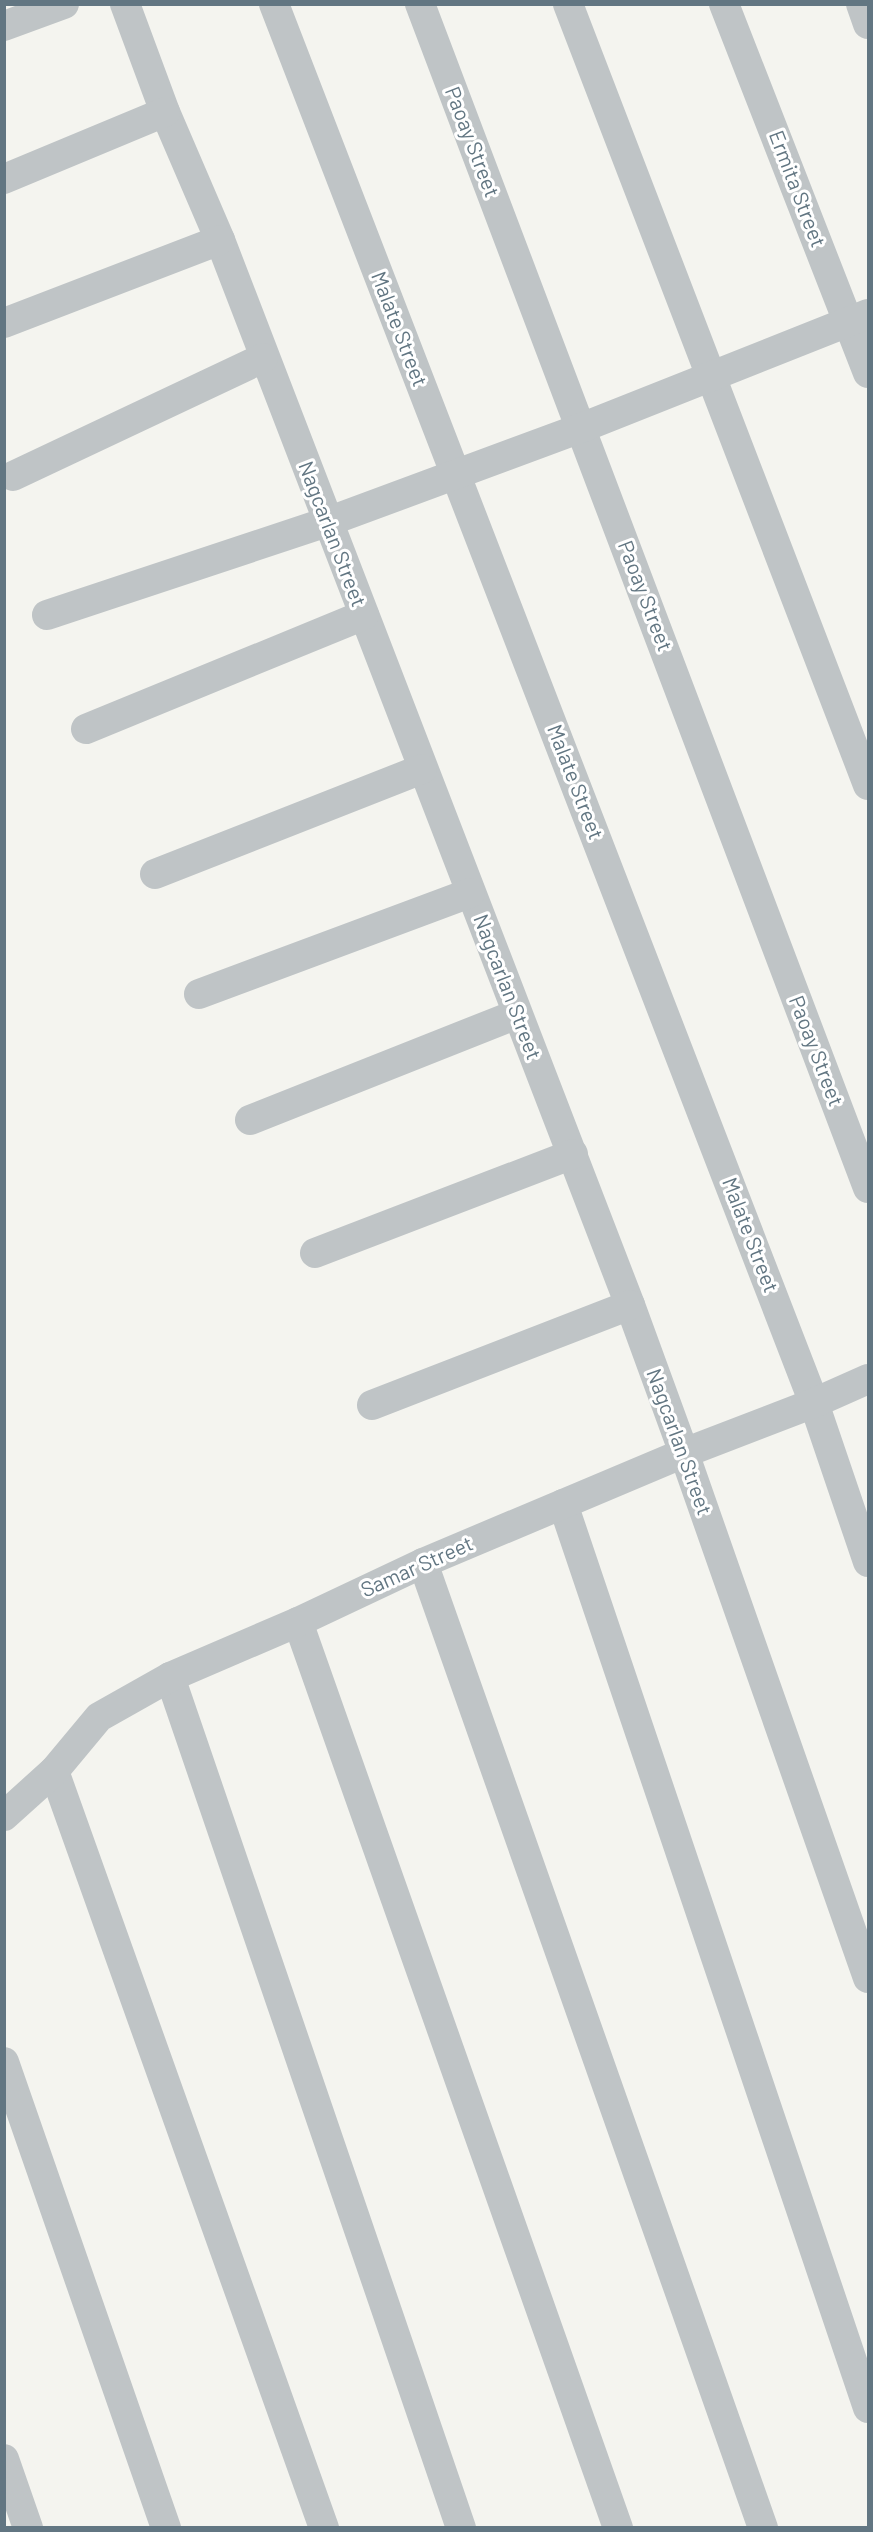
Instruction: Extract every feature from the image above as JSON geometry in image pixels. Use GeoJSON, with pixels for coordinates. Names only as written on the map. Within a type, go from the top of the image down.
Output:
{"type":"FeatureCollection","features":[{"type":"Feature","properties":{"kind":"street"},"geometry":{"type":"LineString","coordinates":[[4,26],[64,4]]}},
{"type":"Feature","properties":{"kind":"street","name":"Nagcarlan Street"},"geometry":{"type":"LineString","coordinates":[[125,4],[165,112],[220,240],[630,1305],[868,1978]]}},
{"type":"Feature","properties":{"kind":"street","name":"Malate Street"},"geometry":{"type":"LineString","coordinates":[[274,4],[814,1403],[868,1562]]}},
{"type":"Feature","properties":{"kind":"street","name":"Paoay Street"},"geometry":{"type":"LineString","coordinates":[[420,4],[868,1188]]}},
{"type":"Feature","properties":{"kind":"street"},"geometry":{"type":"LineString","coordinates":[[568,4],[868,785]]}},
{"type":"Feature","properties":{"kind":"street","name":"Ermita Street"},"geometry":{"type":"LineString","coordinates":[[724,4],[859,318],[868,373]]}},
{"type":"Feature","properties":{"kind":"street"},"geometry":{"type":"LineString","coordinates":[[861,4],[868,24]]}},
{"type":"Feature","properties":{"kind":"street"},"geometry":{"type":"LineString","coordinates":[[4,179],[165,112]]}},
{"type":"Feature","properties":{"kind":"street"},"geometry":{"type":"LineString","coordinates":[[4,323],[220,240]]}},
{"type":"Feature","properties":{"kind":"street"},"geometry":{"type":"LineString","coordinates":[[47,615],[327,522],[456,475],[859,318]]}},
{"type":"Feature","properties":{"kind":"street"},"geometry":{"type":"LineString","coordinates":[[13,476],[264,358]]}},
{"type":"Feature","properties":{"kind":"street"},"geometry":{"type":"LineString","coordinates":[[86,729],[364,615]]}},
{"type":"Feature","properties":{"kind":"street"},"geometry":{"type":"LineString","coordinates":[[155,874],[422,769]]}},
{"type":"Feature","properties":{"kind":"street"},"geometry":{"type":"LineString","coordinates":[[199,994],[470,893]]}},
{"type":"Feature","properties":{"kind":"street"},"geometry":{"type":"LineString","coordinates":[[250,1120],[517,1014]]}},
{"type":"Feature","properties":{"kind":"street"},"geometry":{"type":"LineString","coordinates":[[315,1253],[573,1154]]}},
{"type":"Feature","properties":{"kind":"street"},"geometry":{"type":"LineString","coordinates":[[372,1405],[630,1305]]}},
{"type":"Feature","properties":{"kind":"street","name":"Samar Street"},"geometry":{"type":"LineString","coordinates":[[4,1816],[54,1771],[99,1717],[170,1677],[298,1623],[423,1563],[684,1454],[814,1403],[868,1378]]}},
{"type":"Feature","properties":{"kind":"street"},"geometry":{"type":"LineString","coordinates":[[563,1504],[868,2408]]}},
{"type":"Feature","properties":{"kind":"street"},"geometry":{"type":"LineString","coordinates":[[423,1563],[763,2528]]}},
{"type":"Feature","properties":{"kind":"street"},"geometry":{"type":"LineString","coordinates":[[298,1623],[618,2528]]}},
{"type":"Feature","properties":{"kind":"street"},"geometry":{"type":"LineString","coordinates":[[170,1677],[461,2528]]}},
{"type":"Feature","properties":{"kind":"street"},"geometry":{"type":"LineString","coordinates":[[54,1771],[324,2528]]}},
{"type":"Feature","properties":{"kind":"street"},"geometry":{"type":"LineString","coordinates":[[4,2062],[166,2528]]}},
{"type":"Feature","properties":{"kind":"street"},"geometry":{"type":"LineString","coordinates":[[4,2459],[28,2528]]}}]}
